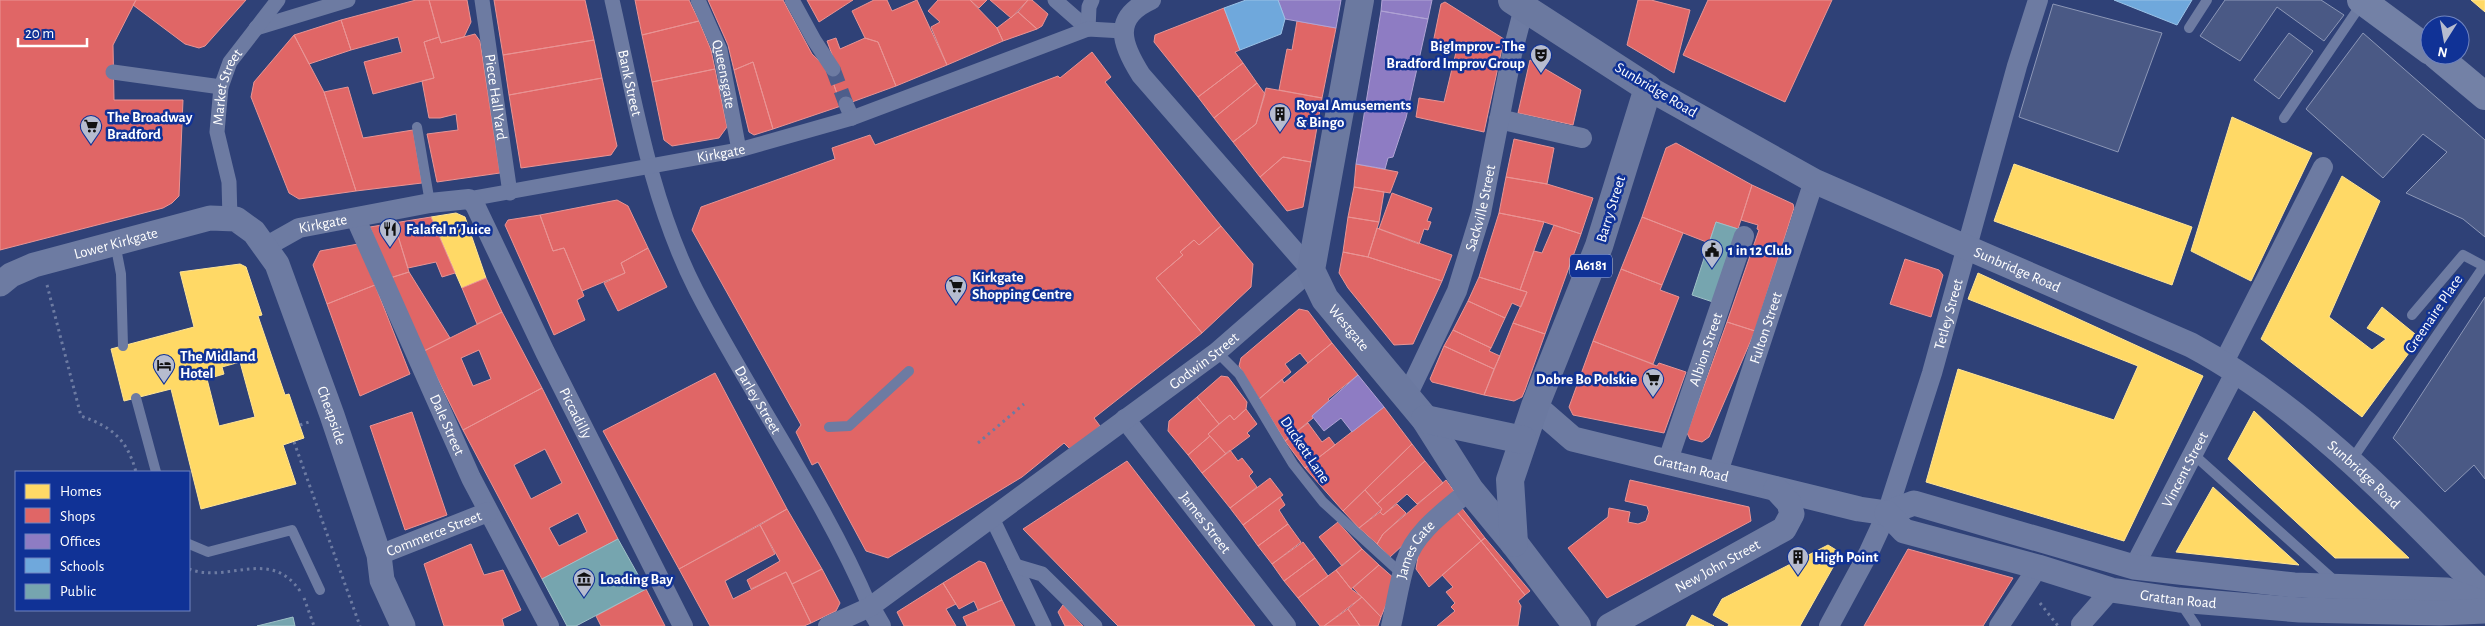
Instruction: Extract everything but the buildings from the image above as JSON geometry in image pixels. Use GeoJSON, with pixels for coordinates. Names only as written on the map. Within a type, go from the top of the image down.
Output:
{"type":"FeatureCollection","features":[{"type":"Feature","properties":{"kind":"main road"},"geometry":{"type":"LineString","coordinates":[[1312,270],[1360,0]]}},
{"type":"Feature","properties":{"kind":"main road"},"geometry":{"type":"LineString","coordinates":[[2362,1],[2420,44]]}},
{"type":"Feature","properties":{"kind":"main road","name":"Sunbridge Road"},"geometry":{"type":"LineString","coordinates":[[1520,2],[1648,88]]}},
{"type":"Feature","properties":{"kind":"main road"},"geometry":{"type":"LineString","coordinates":[[2448,65],[2485,96]]}},
{"type":"Feature","properties":{"kind":"main road","name":"Barry Street"},"geometry":{"type":"LineString","coordinates":[[1523,440],[1599,246],[1648,88]]}},
{"type":"Feature","properties":{"kind":"main road","name":"Westgate"},"geometry":{"type":"LineString","coordinates":[[1312,270],[1325,299],[1425,419],[1470,490],[1514,543],[1577,626]]}},
{"type":"Feature","properties":{"kind":"main road"},"geometry":{"type":"LineString","coordinates":[[1425,419],[1523,440]]}},
{"type":"Feature","properties":{"kind":"main road","name":"A6181"},"geometry":{"type":"LineString","coordinates":[[1514,543],[1510,480],[1523,440]]}},
{"type":"Feature","properties":{"kind":"street","name":"Market Street"},"geometry":{"type":"LineString","coordinates":[[233,219],[229,182],[217,132],[221,87],[230,62],[278,0]]}},
{"type":"Feature","properties":{"kind":"street"},"geometry":{"type":"LineString","coordinates":[[256,28],[348,0]]}},
{"type":"Feature","properties":{"kind":"street","name":"Piece Hall Yard"},"geometry":{"type":"LineString","coordinates":[[482,0],[510,193]]}},
{"type":"Feature","properties":{"kind":"street","name":"Bank Street"},"geometry":{"type":"LineString","coordinates":[[612,0],[650,167]]}},
{"type":"Feature","properties":{"kind":"street","name":"Queensgate"},"geometry":{"type":"LineString","coordinates":[[698,0],[720,50],[739,150]]}},
{"type":"Feature","properties":{"kind":"street"},"geometry":{"type":"LineString","coordinates":[[792,0],[814,40],[833,68]]}},
{"type":"Feature","properties":{"kind":"street"},"geometry":{"type":"LineString","coordinates":[[1055,0],[1088,29]]}},
{"type":"Feature","properties":{"kind":"street"},"geometry":{"type":"LineString","coordinates":[[1088,29],[1089,8],[1092,0]]}},
{"type":"Feature","properties":{"kind":"street"},"geometry":{"type":"LineString","coordinates":[[1123,30],[1136,7],[1151,0]]}},
{"type":"Feature","properties":{"kind":"street","name":"Tetley Street"},"geometry":{"type":"LineString","coordinates":[[1829,626],[1869,552],[1887,513],[1932,374],[2017,66],[2038,0]]}},
{"type":"Feature","properties":{"kind":"street","name":"Sackville Street"},"geometry":{"type":"LineString","coordinates":[[1406,398],[1457,291],[1481,213],[1520,2]]}},
{"type":"Feature","properties":{"kind":"street","name":"Kirkgate"},"geometry":{"type":"LineString","coordinates":[[266,246],[299,228],[356,219],[430,203],[510,193],[739,150],[1088,29],[1123,30]]}},
{"type":"Feature","properties":{"kind":"street","name":"Westgate"},"geometry":{"type":"LineString","coordinates":[[1123,30],[1127,53],[1141,75],[1312,270]]}},
{"type":"Feature","properties":{"kind":"street"},"geometry":{"type":"LineString","coordinates":[[114,72],[221,87]]}},
{"type":"Feature","properties":{"kind":"street","name":"Sunbridge Road"},"geometry":{"type":"LineString","coordinates":[[1648,88],[1814,180],[2191,345],[2230,366],[2295,414],[2376,485],[2485,594]]}},
{"type":"Feature","properties":{"kind":"street"},"geometry":{"type":"LineString","coordinates":[[1499,119],[1582,138]]}},
{"type":"Feature","properties":{"kind":"street","name":"Darley Street"},"geometry":{"type":"LineString","coordinates":[[650,167],[668,226],[695,289],[790,452],[881,626]]}},
{"type":"Feature","properties":{"kind":"street","name":"Vincent Street"},"geometry":{"type":"LineString","coordinates":[[2134,567],[2193,454],[2230,366],[2323,167]]}},
{"type":"Feature","properties":{"kind":"street","name":"Fulton Street"},"geometry":{"type":"LineString","coordinates":[[1717,475],[1784,257],[1814,180]]}},
{"type":"Feature","properties":{"kind":"street","name":"Piccadilly"},"geometry":{"type":"LineString","coordinates":[[469,199],[475,204],[545,352],[683,626]]}},
{"type":"Feature","properties":{"kind":"street","name":"Lower Kirkgate"},"geometry":{"type":"LineString","coordinates":[[0,284],[11,276],[34,265],[115,242],[210,218],[233,219]]}},
{"type":"Feature","properties":{"kind":"street","name":"Cheapside"},"geometry":{"type":"LineString","coordinates":[[233,219],[254,232],[278,264],[379,556],[382,580],[403,626]]}},
{"type":"Feature","properties":{"kind":"street","name":"Dale Street"},"geometry":{"type":"LineString","coordinates":[[356,219],[488,512],[549,626]]}},
{"type":"Feature","properties":{"kind":"street","name":"Albion Street"},"geometry":{"type":"LineString","coordinates":[[1667,463],[1746,243]]}},
{"type":"Feature","properties":{"kind":"street","name":"Godwin Street"},"geometry":{"type":"LineString","coordinates":[[828,626],[870,607],[991,516],[1217,352],[1312,270]]}},
{"type":"Feature","properties":{"kind":"street","name":"Grattan Road"},"geometry":{"type":"LineString","coordinates":[[1535,406],[1573,439],[1859,509],[1887,513],[1914,504],[2134,567],[2294,585],[2447,590],[2485,604]]}},
{"type":"Feature","properties":{"kind":"street","name":"James Street"},"geometry":{"type":"LineString","coordinates":[[1125,419],[1286,626]]}},
{"type":"Feature","properties":{"kind":"street"},"geometry":{"type":"LineString","coordinates":[[1776,489],[1789,503],[1792,514],[1784,529]]}},
{"type":"Feature","properties":{"kind":"street","name":"James Gate"},"geometry":{"type":"LineString","coordinates":[[1391,626],[1406,560],[1428,526],[1470,490]]}},
{"type":"Feature","properties":{"kind":"street","name":"Grattan Road"},"geometry":{"type":"LineString","coordinates":[[1784,529],[1816,512],[1859,509]]}},
{"type":"Feature","properties":{"kind":"street","name":"Commerce Street"},"geometry":{"type":"LineString","coordinates":[[379,556],[488,512]]}},
{"type":"Feature","properties":{"kind":"street","name":"Grattan Road"},"geometry":{"type":"LineString","coordinates":[[1887,513],[1904,532],[2032,576],[2110,590],[2304,618],[2485,611]]}},
{"type":"Feature","properties":{"kind":"street"},"geometry":{"type":"LineString","coordinates":[[991,516],[1044,626]]}},
{"type":"Feature","properties":{"kind":"street","name":"New John Street"},"geometry":{"type":"LineString","coordinates":[[1609,626],[1784,529]]}},
{"type":"Feature","properties":{"kind":"street"},"geometry":{"type":"LineString","coordinates":[[1015,566],[1042,574],[1095,626]]}},
{"type":"Feature","properties":{"kind":"street"},"geometry":{"type":"LineString","coordinates":[[1999,626],[2032,576]]}},
{"type":"Feature","properties":{"kind":"street"},"geometry":{"type":"LineString","coordinates":[[2082,625],[2110,590]]}},
{"type":"Feature","properties":{"kind":"lane"},"geometry":{"type":"LineString","coordinates":[[2188,28],[2207,0]]}},
{"type":"Feature","properties":{"kind":"lane"},"geometry":{"type":"LineString","coordinates":[[2284,118],[2362,1]]}},
{"type":"Feature","properties":{"kind":"lane"},"geometry":{"type":"LineString","coordinates":[[417,127],[430,203]]}},
{"type":"Feature","properties":{"kind":"lane"},"geometry":{"type":"LineString","coordinates":[[115,242],[121,274],[123,346]]}},
{"type":"Feature","properties":{"kind":"lane","name":"Greenaire Place"},"geometry":{"type":"LineString","coordinates":[[2350,463],[2484,266],[2463,255],[2412,315]]}},
{"type":"Feature","properties":{"kind":"lane","name":"Duckett Lane"},"geometry":{"type":"LineString","coordinates":[[1217,352],[1239,374],[1293,464],[1323,502],[1403,575]]}},
{"type":"Feature","properties":{"kind":"lane"},"geometry":{"type":"LineString","coordinates":[[829,427],[849,426],[909,372]]}},
{"type":"Feature","properties":{"kind":"lane"},"geometry":{"type":"LineString","coordinates":[[136,398],[156,471]]}},
{"type":"Feature","properties":{"kind":"lane"},"geometry":{"type":"LineString","coordinates":[[2193,454],[2341,586]]}},
{"type":"Feature","properties":{"kind":"lane"},"geometry":{"type":"LineString","coordinates":[[190,544],[208,552],[292,530],[320,590]]}},
{"type":"Feature","properties":{"kind":"lane"},"geometry":{"type":"LineString","coordinates":[[2179,600],[2196,626]]}},
{"type":"Feature","properties":{"kind":"path"},"geometry":{"type":"LineString","coordinates":[[47,286],[80,416],[99,422],[117,435],[131,454],[136,471]]}},
{"type":"Feature","properties":{"kind":"path"},"geometry":{"type":"LineString","coordinates":[[978,443],[1024,404]]}},
{"type":"Feature","properties":{"kind":"path"},"geometry":{"type":"LineString","coordinates":[[294,442],[360,626]]}},
{"type":"Feature","properties":{"kind":"path"},"geometry":{"type":"LineString","coordinates":[[190,569],[211,574],[254,568],[272,569],[290,579],[297,586],[314,626]]}},
{"type":"Feature","properties":{"kind":"path"},"geometry":{"type":"LineString","coordinates":[[2032,576],[2058,626]]}},
{"type":"Feature","properties":{"kind":"tunnel"},"geometry":{"type":"LineString","coordinates":[[833,69],[846,104]]}},
{"type":"Feature","properties":{"kind":"place","name":"BigImprov - The Bradford Improv Group"},"geometry":{"type":"Point","coordinates":[1541,74]}},
{"type":"Feature","properties":{"kind":"place","name":"Royal Amusements & Bingo"},"geometry":{"type":"Point","coordinates":[1280,133]}},
{"type":"Feature","properties":{"kind":"place","name":"The Broadway Bradford"},"geometry":{"type":"Point","coordinates":[91,145]}},
{"type":"Feature","properties":{"kind":"place","name":"Falafel n' Juice"},"geometry":{"type":"Point","coordinates":[390,248]}},
{"type":"Feature","properties":{"kind":"place","name":"1 in 12 Club"},"geometry":{"type":"Point","coordinates":[1712,269]}},
{"type":"Feature","properties":{"kind":"place","name":"Kirkgate Shopping Centre"},"geometry":{"type":"Point","coordinates":[956,305]}},
{"type":"Feature","properties":{"kind":"place","name":"The Midland Hotel"},"geometry":{"type":"Point","coordinates":[164,384]}},
{"type":"Feature","properties":{"kind":"place","name":"Dobre Bo Polskie"},"geometry":{"type":"Point","coordinates":[1653,398]}},
{"type":"Feature","properties":{"kind":"place","name":"High Point"},"geometry":{"type":"Point","coordinates":[1798,576]}},
{"type":"Feature","properties":{"kind":"place","name":"Loading Bay"},"geometry":{"type":"Point","coordinates":[584,598]}}]}
